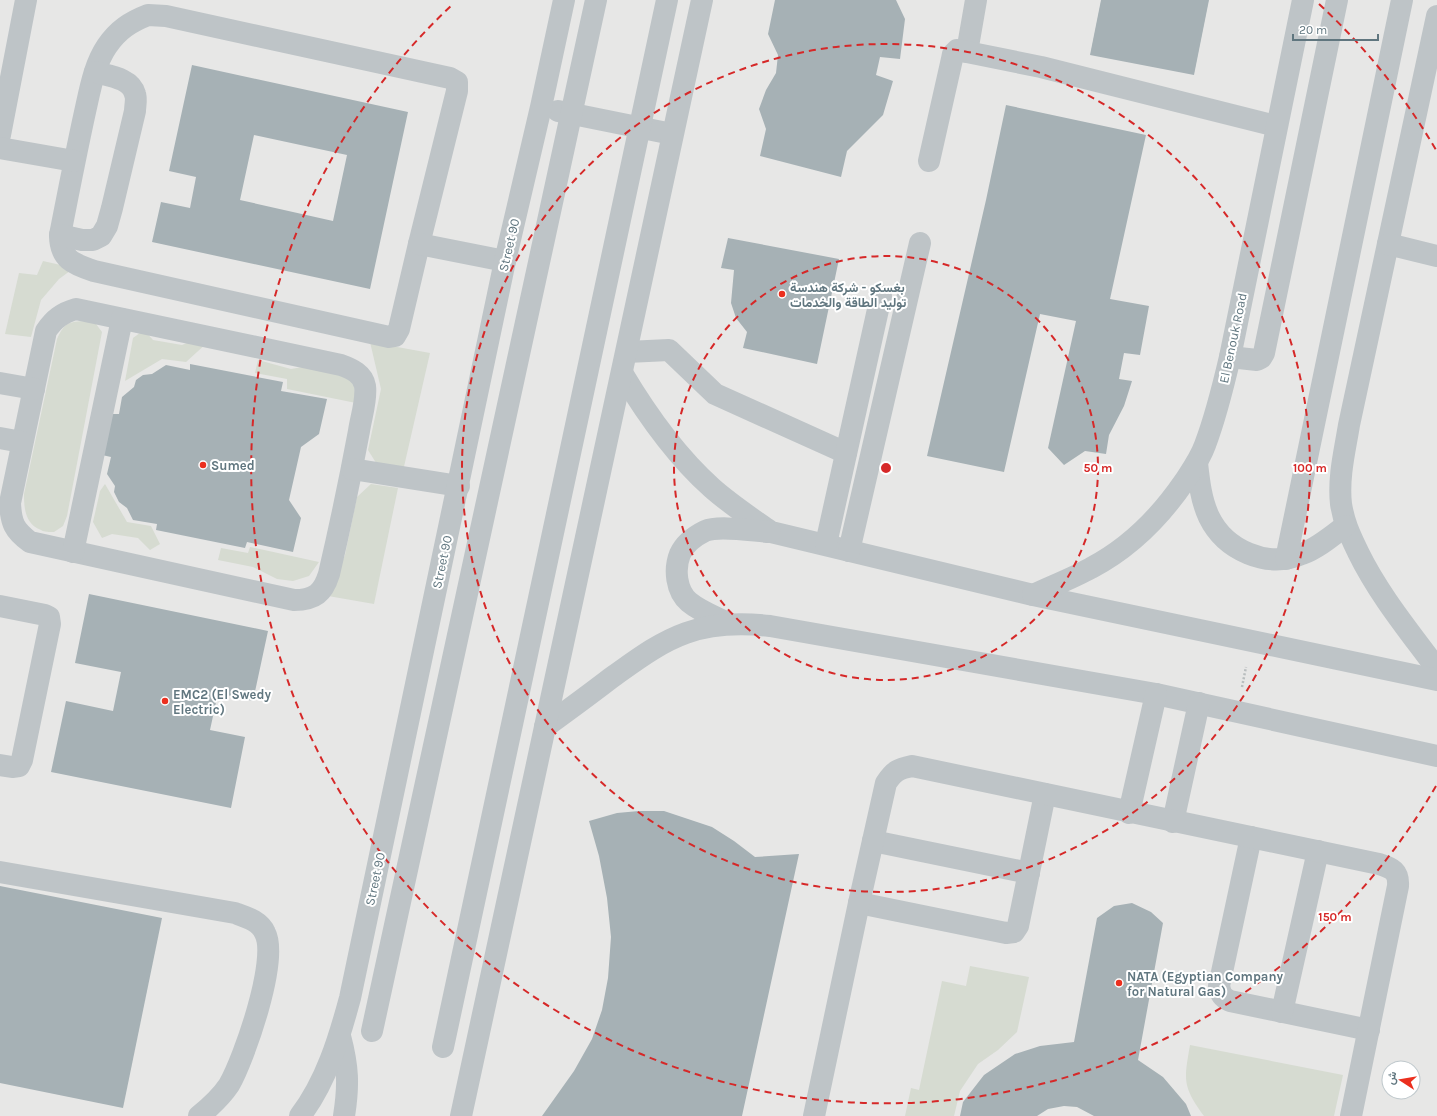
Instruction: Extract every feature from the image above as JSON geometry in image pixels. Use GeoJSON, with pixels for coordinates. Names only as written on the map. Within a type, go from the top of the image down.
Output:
{"type":"FeatureCollection","features":[{"type":"Feature","properties":{"kind":"street"},"geometry":{"type":"LineString","coordinates":[[0,135],[26,0]]}},
{"type":"Feature","properties":{"kind":"street","name":"Street 90"},"geometry":{"type":"LineString","coordinates":[[300,1116],[306,1109],[325,1074],[340,1036],[351,990],[505,262],[541,108],[564,0]]}},
{"type":"Feature","properties":{"kind":"street"},"geometry":{"type":"LineString","coordinates":[[372,1031],[596,0]]}},
{"type":"Feature","properties":{"kind":"street"},"geometry":{"type":"LineString","coordinates":[[442,1047],[667,0]]}},
{"type":"Feature","properties":{"kind":"street"},"geometry":{"type":"LineString","coordinates":[[459,1113],[627,352],[672,134],[702,0]]}},
{"type":"Feature","properties":{"kind":"street"},"geometry":{"type":"LineString","coordinates":[[967,52],[976,0]]}},
{"type":"Feature","properties":{"kind":"street","name":"El Benouk Road"},"geometry":{"type":"LineString","coordinates":[[1033,595],[1092,568],[1121,550],[1147,528],[1170,503],[1197,463],[1205,446],[1217,411],[1230,357],[1276,126],[1303,0]]}},
{"type":"Feature","properties":{"kind":"street"},"geometry":{"type":"LineString","coordinates":[[1230,357],[1257,360],[1261,358],[1264,353],[1337,0]]}},
{"type":"Feature","properties":{"kind":"street"},"geometry":{"type":"LineString","coordinates":[[1286,559],[1402,0]]}},
{"type":"Feature","properties":{"kind":"street"},"geometry":{"type":"LineString","coordinates":[[148,15],[166,16],[454,80],[457,82],[457,91],[399,329],[395,336],[392,337],[94,271],[71,262],[64,255],[60,246],[60,235],[74,161],[95,72],[106,46],[119,31],[133,21],[148,15]]}},
{"type":"Feature","properties":{"kind":"street"},"geometry":{"type":"LineString","coordinates":[[1436,22],[1349,425],[1341,471],[1341,502],[1345,526],[1368,572],[1390,607],[1437,669]]}},
{"type":"Feature","properties":{"kind":"street"},"geometry":{"type":"LineString","coordinates":[[929,161],[953,54],[957,50],[1048,69],[1276,126]]}},
{"type":"Feature","properties":{"kind":"street"},"geometry":{"type":"LineString","coordinates":[[60,235],[82,240],[93,240],[101,236],[107,226],[135,110],[136,95],[131,86],[120,79],[95,72]]}},
{"type":"Feature","properties":{"kind":"street"},"geometry":{"type":"LineString","coordinates":[[541,108],[672,134]]}},
{"type":"Feature","properties":{"kind":"street"},"geometry":{"type":"LineString","coordinates":[[0,148],[74,161]]}},
{"type":"Feature","properties":{"kind":"street"},"geometry":{"type":"LineString","coordinates":[[849,551],[920,243]]}},
{"type":"Feature","properties":{"kind":"street"},"geometry":{"type":"LineString","coordinates":[[419,244],[505,262]]}},
{"type":"Feature","properties":{"kind":"street"},"geometry":{"type":"LineString","coordinates":[[1388,244],[1437,256]]}},
{"type":"Feature","properties":{"kind":"street"},"geometry":{"type":"LineString","coordinates":[[826,544],[881,296]]}},
{"type":"Feature","properties":{"kind":"street"},"geometry":{"type":"LineString","coordinates":[[76,310],[122,319],[342,365],[353,369],[361,377],[365,386],[364,398],[352,469],[329,574],[325,586],[317,595],[306,600],[294,600],[30,542],[18,533],[11,519],[10,503],[46,331],[53,320],[64,313],[76,310]]}},
{"type":"Feature","properties":{"kind":"street"},"geometry":{"type":"LineString","coordinates":[[73,552],[122,319]]}},
{"type":"Feature","properties":{"kind":"street"},"geometry":{"type":"LineString","coordinates":[[627,352],[669,350],[715,394],[846,452]]}},
{"type":"Feature","properties":{"kind":"street"},"geometry":{"type":"LineString","coordinates":[[622,373],[658,428],[686,462],[718,493],[771,532]]}},
{"type":"Feature","properties":{"kind":"street"},"geometry":{"type":"LineString","coordinates":[[0,383],[34,389]]}},
{"type":"Feature","properties":{"kind":"street"},"geometry":{"type":"LineString","coordinates":[[0,438],[22,442]]}},
{"type":"Feature","properties":{"kind":"street"},"geometry":{"type":"LineString","coordinates":[[1197,463],[1201,493],[1209,517],[1225,538],[1246,554],[1272,560],[1286,559],[1302,554],[1320,544],[1345,526]]}},
{"type":"Feature","properties":{"kind":"street"},"geometry":{"type":"LineString","coordinates":[[352,469],[458,486]]}},
{"type":"Feature","properties":{"kind":"street"},"geometry":{"type":"LineString","coordinates":[[730,624],[688,602],[679,587],[676,570],[680,553],[691,539],[706,531],[724,529],[771,532],[1033,595],[1437,680]]}},
{"type":"Feature","properties":{"kind":"street"},"geometry":{"type":"LineString","coordinates":[[0,606],[45,615],[49,618],[50,624],[22,760],[19,766],[12,767],[0,765]]}},
{"type":"Feature","properties":{"kind":"street"},"geometry":{"type":"LineString","coordinates":[[545,727],[645,654],[665,642],[687,632],[710,626],[750,624],[770,626],[1156,694],[1437,756]]}},
{"type":"Feature","properties":{"kind":"street"},"geometry":{"type":"LineString","coordinates":[[1129,813],[1156,694]]}},
{"type":"Feature","properties":{"kind":"street"},"geometry":{"type":"LineString","coordinates":[[1174,822],[1199,703]]}},
{"type":"Feature","properties":{"kind":"street"},"geometry":{"type":"LineString","coordinates":[[814,1116],[886,783],[892,774],[901,768],[912,766],[1129,813],[1387,866],[1394,871],[1399,877],[1398,886],[1351,1116]]}},
{"type":"Feature","properties":{"kind":"street"},"geometry":{"type":"LineString","coordinates":[[859,903],[1006,933],[1014,932],[1018,926],[1045,794]]}},
{"type":"Feature","properties":{"kind":"street"},"geometry":{"type":"LineString","coordinates":[[1251,837],[1219,986],[1220,994],[1223,998],[1230,1001],[1369,1030]]}},
{"type":"Feature","properties":{"kind":"street"},"geometry":{"type":"LineString","coordinates":[[873,841],[1029,873]]}},
{"type":"Feature","properties":{"kind":"street"},"geometry":{"type":"LineString","coordinates":[[1282,1012],[1318,851]]}},
{"type":"Feature","properties":{"kind":"street"},"geometry":{"type":"LineString","coordinates":[[0,872],[235,913],[253,920],[265,932],[270,948],[268,968],[249,1040],[228,1085],[214,1102],[199,1116]]}},
{"type":"Feature","properties":{"kind":"street"},"geometry":{"type":"LineString","coordinates":[[340,1036],[348,1078],[344,1116]]}},
{"type":"Feature","properties":{"kind":"path"},"geometry":{"type":"LineString","coordinates":[[1237,711],[1252,641]]}},
{"type":"Feature","properties":{"kind":"shaded area"},"geometry":{"type":"Polygon","coordinates":[[[0,0],[1437,0],[1437,1116],[0,1116],[0,0]]]}},
{"type":"Feature","properties":{"kind":"shaded area"},"geometry":{"type":"Polygon","coordinates":[[[43,261],[74,268],[59,279],[41,300],[31,337],[5,334],[19,273],[37,275],[43,261]]]}},
{"type":"Feature","properties":{"kind":"shaded area"},"geometry":{"type":"Polygon","coordinates":[[[86,321],[96,324],[102,332],[67,516],[63,526],[54,532],[45,532],[32,524],[26,515],[24,494],[57,339],[62,329],[68,324],[86,321]]]}},
{"type":"Feature","properties":{"kind":"shaded area"},"geometry":{"type":"Polygon","coordinates":[[[144,330],[153,340],[182,345],[194,340],[208,342],[186,362],[162,359],[125,381],[133,338],[144,330]]]}},
{"type":"Feature","properties":{"kind":"shaded area"},"geometry":{"type":"Polygon","coordinates":[[[370,342],[430,353],[403,471],[378,466],[368,450],[381,389],[370,342]]]}},
{"type":"Feature","properties":{"kind":"shaded area"},"geometry":{"type":"Polygon","coordinates":[[[258,360],[291,369],[314,365],[345,373],[354,385],[356,403],[287,389],[287,379],[255,373],[258,360]]]}},
{"type":"Feature","properties":{"kind":"shaded area"},"geometry":{"type":"Polygon","coordinates":[[[105,484],[127,522],[151,526],[160,544],[150,550],[138,538],[112,534],[102,538],[93,522],[100,491],[105,484]]]}},
{"type":"Feature","properties":{"kind":"shaded area"},"geometry":{"type":"Polygon","coordinates":[[[371,484],[398,488],[374,604],[328,596],[345,555],[357,497],[371,484]]]}},
{"type":"Feature","properties":{"kind":"shaded area"},"geometry":{"type":"Polygon","coordinates":[[[250,547],[319,562],[309,576],[293,581],[277,579],[253,567],[218,560],[221,548],[248,553],[250,547]]]}},
{"type":"Feature","properties":{"kind":"shaded area"},"geometry":{"type":"Polygon","coordinates":[[[970,966],[1029,977],[1017,1032],[998,1050],[978,1064],[960,1091],[954,1116],[905,1116],[911,1088],[919,1090],[942,981],[966,986],[970,966]]]}},
{"type":"Feature","properties":{"kind":"shaded area"},"geometry":{"type":"Polygon","coordinates":[[[1190,1045],[1343,1075],[1334,1116],[1204,1116],[1188,1090],[1186,1082],[1190,1045]]]}},
{"type":"Feature","properties":{"kind":"building"},"geometry":{"type":"Polygon","coordinates":[[[775,0],[896,0],[905,19],[900,59],[880,57],[876,75],[893,81],[883,115],[847,151],[841,177],[760,156],[766,129],[759,109],[766,90],[776,73],[778,55],[768,34],[775,0]]]}},
{"type":"Feature","properties":{"kind":"building"},"geometry":{"type":"Polygon","coordinates":[[[1101,0],[1209,0],[1194,75],[1090,55],[1101,0]]]}},
{"type":"Feature","properties":{"kind":"building"},"geometry":{"type":"Polygon","coordinates":[[[192,65],[408,112],[370,289],[152,242],[161,202],[190,208],[196,177],[169,171],[192,65]],[[254,135],[240,200],[333,221],[347,155],[254,135]]]}},
{"type":"Feature","properties":{"kind":"building"},"geometry":{"type":"Polygon","coordinates":[[[1006,105],[1146,135],[1110,299],[1149,306],[1140,355],[1124,353],[1119,379],[1132,381],[1124,406],[1109,435],[1106,454],[1085,451],[1064,465],[1048,448],[1076,321],[1040,314],[1004,472],[927,456],[986,200],[1006,105]]]}},
{"type":"Feature","properties":{"kind":"building","name":"بغسكو - شركة هندسة توليد الطاقة والخدمات"},"geometry":{"type":"Polygon","coordinates":[[[728,238],[839,259],[817,364],[743,348],[747,332],[736,318],[731,303],[734,270],[721,268],[728,238]]]}},
{"type":"Feature","properties":{"kind":"building","name":"Sumed"},"geometry":{"type":"Polygon","coordinates":[[[190,364],[283,382],[281,391],[327,399],[319,434],[301,447],[289,500],[301,518],[293,552],[247,542],[245,548],[156,530],[157,524],[133,520],[127,508],[119,502],[114,492],[115,486],[107,474],[111,457],[102,455],[110,414],[119,414],[122,397],[134,387],[136,380],[143,375],[152,374],[166,365],[190,370],[190,364]]]}},
{"type":"Feature","properties":{"kind":"building","name":"EMC2 (El Swedy Electric)"},"geometry":{"type":"Polygon","coordinates":[[[89,594],[268,631],[253,701],[218,693],[210,730],[245,737],[231,808],[51,772],[66,701],[113,711],[121,672],[75,663],[89,594]]]}},
{"type":"Feature","properties":{"kind":"building"},"geometry":{"type":"Polygon","coordinates":[[[664,811],[712,827],[755,857],[799,854],[742,1116],[542,1116],[574,1071],[592,1039],[602,1010],[608,978],[611,937],[607,898],[599,856],[589,821],[617,813],[664,811]]]}},
{"type":"Feature","properties":{"kind":"building"},"geometry":{"type":"Polygon","coordinates":[[[0,886],[162,918],[123,1108],[0,1083],[0,886]]]}},
{"type":"Feature","properties":{"kind":"building","name":"NATA (Egyptian Company for Natural Gas)"},"geometry":{"type":"Polygon","coordinates":[[[1132,903],[1151,912],[1163,923],[1138,1060],[1163,1077],[1186,1104],[1191,1116],[1094,1116],[1077,1107],[1064,1106],[1048,1109],[1037,1116],[960,1116],[963,1102],[984,1075],[1015,1054],[1040,1046],[1074,1042],[1097,918],[1114,906],[1132,903]]]}},
{"type":"Feature","properties":{"kind":"place","name":"بغسكو - شركة هندسة توليد الطاقة والخدمات"},"geometry":{"type":"Point","coordinates":[782,294]}},
{"type":"Feature","properties":{"kind":"place","name":"Sumed"},"geometry":{"type":"Point","coordinates":[203,465]}},
{"type":"Feature","properties":{"kind":"place","name":"EMC2 (El Swedy Electric)"},"geometry":{"type":"Point","coordinates":[165,701]}},
{"type":"Feature","properties":{"kind":"place","name":"NATA (Egyptian Company for Natural Gas)"},"geometry":{"type":"Point","coordinates":[1119,983]}}]}
